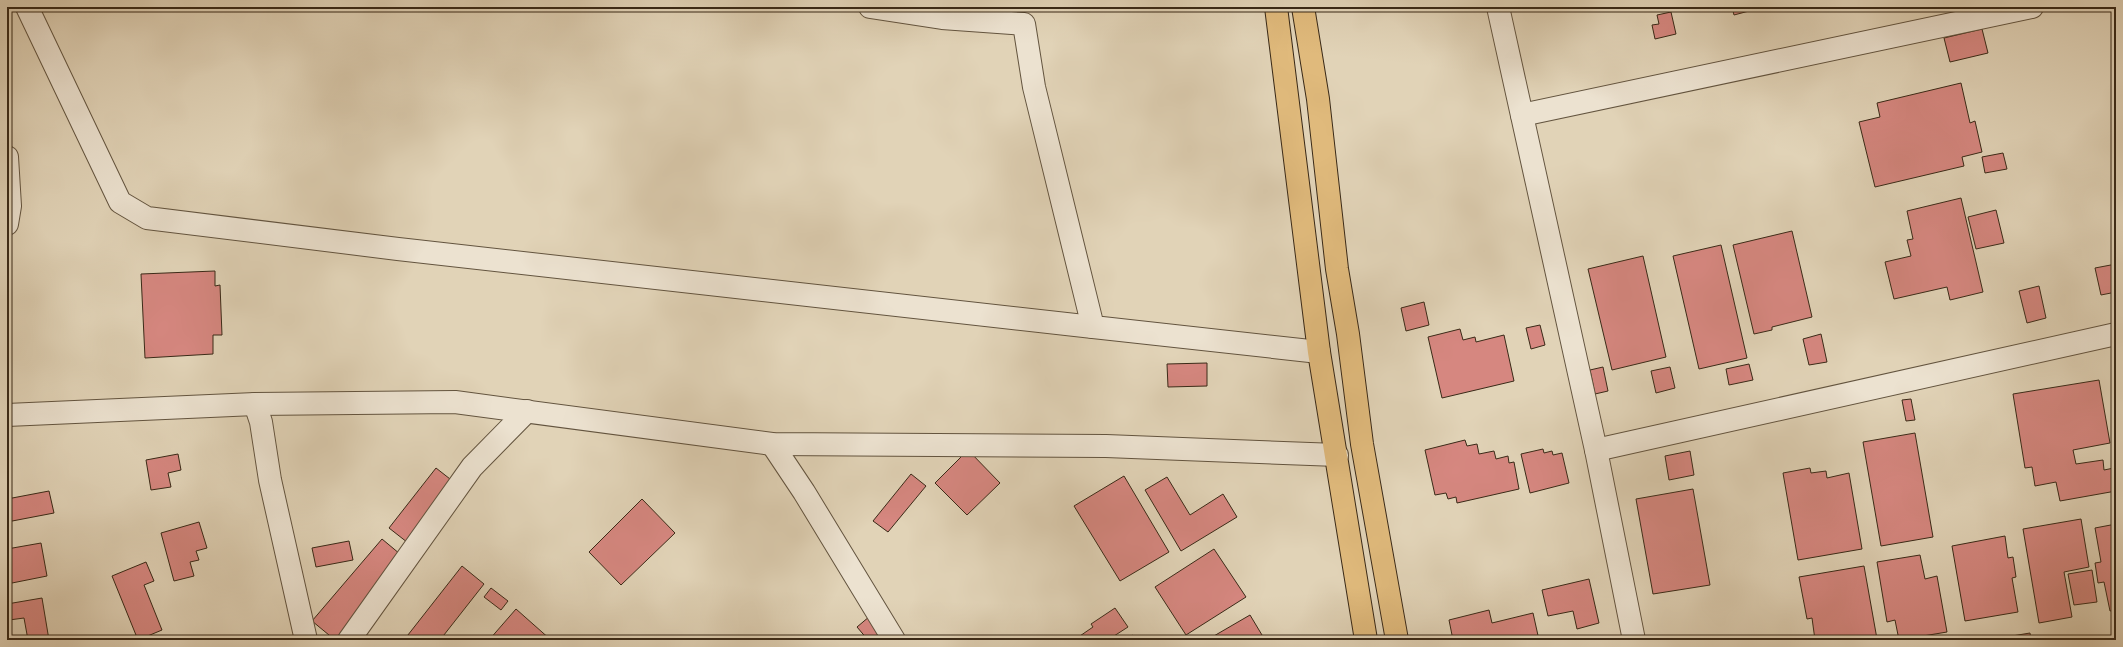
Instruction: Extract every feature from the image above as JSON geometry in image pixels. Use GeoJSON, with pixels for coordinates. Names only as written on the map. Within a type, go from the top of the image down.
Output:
{"type":"FeatureCollection","features":[{"type":"Feature","properties":{"kind":"main road"},"geometry":{"type":"LineString","coordinates":[[1276,7],[1319,352],[1366,640]]}},
{"type":"Feature","properties":{"kind":"main road"},"geometry":{"type":"LineString","coordinates":[[1303,7],[1318,99],[1337,269],[1362,444],[1397,640]]}},
{"type":"Feature","properties":{"kind":"street"},"geometry":{"type":"LineString","coordinates":[[28,7],[120,202],[147,218],[398,249],[1319,352]]}},
{"type":"Feature","properties":{"kind":"street"},"geometry":{"type":"LineString","coordinates":[[870,7],[942,18],[1023,15],[1034,87],[1093,327]]}},
{"type":"Feature","properties":{"kind":"street"},"geometry":{"type":"LineString","coordinates":[[1498,7],[1596,450],[1634,640]]}},
{"type":"Feature","properties":{"kind":"street"},"geometry":{"type":"LineString","coordinates":[[1522,115],[2032,7]]}},
{"type":"Feature","properties":{"kind":"street"},"geometry":{"type":"LineString","coordinates":[[7,157],[10,206],[7,224]]}},
{"type":"Feature","properties":{"kind":"street"},"geometry":{"type":"LineString","coordinates":[[1596,450],[2116,334]]}},
{"type":"Feature","properties":{"kind":"street"},"geometry":{"type":"LineString","coordinates":[[7,415],[255,404],[455,402],[772,444],[1106,446],[1337,455]]}},
{"type":"Feature","properties":{"kind":"street"},"geometry":{"type":"LineString","coordinates":[[255,404],[261,422],[270,480],[306,640]]}},
{"type":"Feature","properties":{"kind":"street"},"geometry":{"type":"LineString","coordinates":[[349,640],[472,467],[527,411]]}},
{"type":"Feature","properties":{"kind":"street"},"geometry":{"type":"LineString","coordinates":[[772,444],[804,492],[894,640]]}},
{"type":"Feature","properties":{"kind":"building"},"geometry":{"type":"Polygon","coordinates":[[[1732,7],[1748,7],[1749,11],[1734,15],[1732,7]]]}},
{"type":"Feature","properties":{"kind":"building"},"geometry":{"type":"Polygon","coordinates":[[[1671,12],[1676,34],[1655,39],[1652,25],[1659,24],[1657,15],[1671,12]]]}},
{"type":"Feature","properties":{"kind":"building"},"geometry":{"type":"Polygon","coordinates":[[[1982,29],[1988,53],[1950,62],[1944,38],[1982,29]]]}},
{"type":"Feature","properties":{"kind":"building"},"geometry":{"type":"Polygon","coordinates":[[[1961,83],[1970,123],[1975,121],[1982,152],[1962,157],[1964,166],[1875,187],[1859,122],[1880,117],[1877,103],[1961,83]]]}},
{"type":"Feature","properties":{"kind":"building"},"geometry":{"type":"Polygon","coordinates":[[[2003,153],[2007,169],[1985,173],[1982,157],[2003,153]]]}},
{"type":"Feature","properties":{"kind":"building"},"geometry":{"type":"Polygon","coordinates":[[[1961,198],[1983,292],[1950,300],[1947,287],[1894,299],[1885,262],[1911,256],[1907,240],[1913,239],[1907,211],[1961,198]]]}},
{"type":"Feature","properties":{"kind":"building"},"geometry":{"type":"Polygon","coordinates":[[[1996,210],[2004,243],[1976,249],[1968,217],[1996,210]]]}},
{"type":"Feature","properties":{"kind":"building"},"geometry":{"type":"Polygon","coordinates":[[[1792,231],[1812,317],[1772,327],[1772,330],[1754,334],[1733,245],[1792,231]]]}},
{"type":"Feature","properties":{"kind":"building"},"geometry":{"type":"Polygon","coordinates":[[[1721,245],[1747,358],[1699,369],[1673,256],[1721,245]]]}},
{"type":"Feature","properties":{"kind":"building"},"geometry":{"type":"Polygon","coordinates":[[[1643,256],[1666,357],[1612,370],[1588,269],[1643,256]]]}},
{"type":"Feature","properties":{"kind":"building"},"geometry":{"type":"Polygon","coordinates":[[[2116,264],[2116,292],[2101,295],[2095,268],[2116,264]]]}},
{"type":"Feature","properties":{"kind":"building"},"geometry":{"type":"Polygon","coordinates":[[[215,271],[215,286],[220,285],[222,335],[213,335],[213,354],[145,358],[141,274],[215,271]]]}},
{"type":"Feature","properties":{"kind":"building"},"geometry":{"type":"Polygon","coordinates":[[[2039,286],[2046,318],[2027,323],[2019,291],[2039,286]]]}},
{"type":"Feature","properties":{"kind":"building"},"geometry":{"type":"Polygon","coordinates":[[[1424,302],[1429,325],[1406,331],[1401,308],[1424,302]]]}},
{"type":"Feature","properties":{"kind":"building"},"geometry":{"type":"Polygon","coordinates":[[[1540,325],[1545,345],[1531,349],[1526,328],[1540,325]]]}},
{"type":"Feature","properties":{"kind":"building"},"geometry":{"type":"Polygon","coordinates":[[[1460,329],[1463,340],[1475,337],[1476,342],[1504,335],[1514,381],[1442,398],[1428,337],[1460,329]]]}},
{"type":"Feature","properties":{"kind":"building"},"geometry":{"type":"Polygon","coordinates":[[[1821,334],[1827,362],[1809,365],[1803,339],[1821,334]]]}},
{"type":"Feature","properties":{"kind":"building"},"geometry":{"type":"Polygon","coordinates":[[[1207,363],[1207,386],[1168,387],[1167,364],[1207,363]]]}},
{"type":"Feature","properties":{"kind":"building"},"geometry":{"type":"Polygon","coordinates":[[[1749,364],[1753,380],[1729,385],[1726,369],[1749,364]]]}},
{"type":"Feature","properties":{"kind":"building"},"geometry":{"type":"Polygon","coordinates":[[[1603,367],[1608,391],[1595,394],[1590,370],[1603,367]]]}},
{"type":"Feature","properties":{"kind":"building"},"geometry":{"type":"Polygon","coordinates":[[[1670,367],[1675,388],[1656,393],[1651,371],[1670,367]]]}},
{"type":"Feature","properties":{"kind":"building"},"geometry":{"type":"Polygon","coordinates":[[[2099,380],[2110,443],[2073,450],[2076,464],[2103,460],[2104,470],[2114,468],[2116,491],[2060,501],[2056,482],[2035,486],[2032,467],[2025,468],[2013,394],[2099,380]]]}},
{"type":"Feature","properties":{"kind":"building"},"geometry":{"type":"Polygon","coordinates":[[[1911,399],[1915,420],[1906,421],[1902,400],[1911,399]]]}},
{"type":"Feature","properties":{"kind":"building"},"geometry":{"type":"Polygon","coordinates":[[[1915,433],[1933,537],[1881,546],[1863,442],[1915,433]]]}},
{"type":"Feature","properties":{"kind":"building"},"geometry":{"type":"Polygon","coordinates":[[[1465,440],[1467,446],[1477,444],[1479,454],[1494,451],[1496,459],[1508,456],[1509,463],[1514,462],[1519,489],[1457,503],[1456,497],[1448,499],[1446,493],[1435,495],[1425,450],[1465,440]]]}},
{"type":"Feature","properties":{"kind":"building"},"geometry":{"type":"Polygon","coordinates":[[[1543,449],[1544,453],[1552,451],[1553,455],[1562,453],[1569,483],[1530,493],[1521,454],[1543,449]]]}},
{"type":"Feature","properties":{"kind":"building"},"geometry":{"type":"Polygon","coordinates":[[[968,450],[1000,483],[967,515],[935,483],[968,450]]]}},
{"type":"Feature","properties":{"kind":"building"},"geometry":{"type":"Polygon","coordinates":[[[1690,451],[1694,475],[1669,480],[1665,456],[1690,451]]]}},
{"type":"Feature","properties":{"kind":"building"},"geometry":{"type":"Polygon","coordinates":[[[178,454],[181,470],[168,473],[171,487],[151,490],[146,460],[178,454]]]}},
{"type":"Feature","properties":{"kind":"building"},"geometry":{"type":"Polygon","coordinates":[[[436,468],[459,486],[412,546],[389,528],[436,468]]]}},
{"type":"Feature","properties":{"kind":"building"},"geometry":{"type":"Polygon","coordinates":[[[1810,468],[1811,473],[1826,471],[1827,478],[1849,473],[1862,549],[1798,560],[1783,473],[1810,468]]]}},
{"type":"Feature","properties":{"kind":"building"},"geometry":{"type":"Polygon","coordinates":[[[911,474],[926,486],[888,532],[873,521],[911,474]]]}},
{"type":"Feature","properties":{"kind":"building"},"geometry":{"type":"Polygon","coordinates":[[[1124,476],[1169,552],[1120,581],[1074,506],[1124,476]]]}},
{"type":"Feature","properties":{"kind":"building"},"geometry":{"type":"Polygon","coordinates":[[[1167,477],[1190,515],[1223,494],[1237,517],[1181,551],[1145,490],[1167,477]]]}},
{"type":"Feature","properties":{"kind":"building"},"geometry":{"type":"Polygon","coordinates":[[[1693,489],[1710,585],[1653,594],[1636,499],[1693,489]]]}},
{"type":"Feature","properties":{"kind":"building"},"geometry":{"type":"Polygon","coordinates":[[[49,491],[54,513],[7,522],[7,499],[49,491]]]}},
{"type":"Feature","properties":{"kind":"building"},"geometry":{"type":"Polygon","coordinates":[[[642,499],[675,533],[621,585],[589,552],[642,499]]]}},
{"type":"Feature","properties":{"kind":"building"},"geometry":{"type":"Polygon","coordinates":[[[2081,519],[2089,567],[2064,572],[2072,617],[2039,623],[2023,529],[2081,519]]]}},
{"type":"Feature","properties":{"kind":"building"},"geometry":{"type":"Polygon","coordinates":[[[199,522],[207,548],[196,551],[199,560],[190,562],[194,576],[174,581],[161,533],[199,522]]]}},
{"type":"Feature","properties":{"kind":"building"},"geometry":{"type":"Polygon","coordinates":[[[2116,524],[2116,610],[2110,611],[2104,582],[2098,583],[2095,563],[2101,562],[2095,528],[2116,524]]]}},
{"type":"Feature","properties":{"kind":"building"},"geometry":{"type":"Polygon","coordinates":[[[2005,536],[2008,558],[2013,557],[2016,577],[2012,578],[2018,612],[1965,621],[1952,546],[2005,536]]]}},
{"type":"Feature","properties":{"kind":"building"},"geometry":{"type":"Polygon","coordinates":[[[382,539],[406,559],[337,640],[335,640],[312,621],[382,539]]]}},
{"type":"Feature","properties":{"kind":"building"},"geometry":{"type":"Polygon","coordinates":[[[349,541],[353,560],[316,567],[312,548],[349,541]]]}},
{"type":"Feature","properties":{"kind":"building"},"geometry":{"type":"Polygon","coordinates":[[[41,543],[47,576],[7,584],[7,549],[41,543]]]}},
{"type":"Feature","properties":{"kind":"building"},"geometry":{"type":"Polygon","coordinates":[[[1214,549],[1246,597],[1186,635],[1155,587],[1214,549]]]}},
{"type":"Feature","properties":{"kind":"building"},"geometry":{"type":"Polygon","coordinates":[[[1920,555],[1925,579],[1937,576],[1947,632],[1899,640],[1895,620],[1887,622],[1877,562],[1920,555]]]}},
{"type":"Feature","properties":{"kind":"building"},"geometry":{"type":"Polygon","coordinates":[[[146,562],[154,581],[144,585],[162,630],[138,640],[112,576],[146,562]]]}},
{"type":"Feature","properties":{"kind":"building"},"geometry":{"type":"Polygon","coordinates":[[[462,566],[484,584],[440,640],[404,640],[462,566]]]}},
{"type":"Feature","properties":{"kind":"building"},"geometry":{"type":"Polygon","coordinates":[[[1864,566],[1877,639],[1815,640],[1812,618],[1807,619],[1799,577],[1864,566]]]}},
{"type":"Feature","properties":{"kind":"building"},"geometry":{"type":"Polygon","coordinates":[[[2092,570],[2097,602],[2074,605],[2068,574],[2092,570]]]}},
{"type":"Feature","properties":{"kind":"building"},"geometry":{"type":"Polygon","coordinates":[[[1589,579],[1599,623],[1577,629],[1573,611],[1548,616],[1542,590],[1589,579]]]}},
{"type":"Feature","properties":{"kind":"building"},"geometry":{"type":"Polygon","coordinates":[[[491,588],[508,601],[501,610],[484,597],[491,588]]]}},
{"type":"Feature","properties":{"kind":"building"},"geometry":{"type":"Polygon","coordinates":[[[42,598],[49,640],[28,640],[24,618],[9,620],[7,604],[42,598]]]}},
{"type":"Feature","properties":{"kind":"building"},"geometry":{"type":"Polygon","coordinates":[[[1115,608],[1128,627],[1114,636],[1116,640],[1074,640],[1093,627],[1091,624],[1115,608]]]}},
{"type":"Feature","properties":{"kind":"building"},"geometry":{"type":"Polygon","coordinates":[[[516,609],[551,640],[489,640],[516,609]]]}},
{"type":"Feature","properties":{"kind":"building"},"geometry":{"type":"Polygon","coordinates":[[[1489,610],[1492,623],[1533,613],[1539,640],[1453,640],[1449,620],[1489,610]]]}},
{"type":"Feature","properties":{"kind":"building"},"geometry":{"type":"Polygon","coordinates":[[[876,611],[889,626],[873,640],[868,640],[857,627],[876,611]]]}},
{"type":"Feature","properties":{"kind":"building"},"geometry":{"type":"Polygon","coordinates":[[[1250,615],[1265,640],[1207,640],[1250,615]]]}},
{"type":"Feature","properties":{"kind":"building"},"geometry":{"type":"Polygon","coordinates":[[[2030,633],[2031,640],[2012,640],[2012,636],[2030,633]]]}},
{"type":"Feature","properties":{"kind":"building"},"geometry":{"type":"Polygon","coordinates":[[[1133,635],[1136,640],[1126,640],[1133,635]]]}}]}
